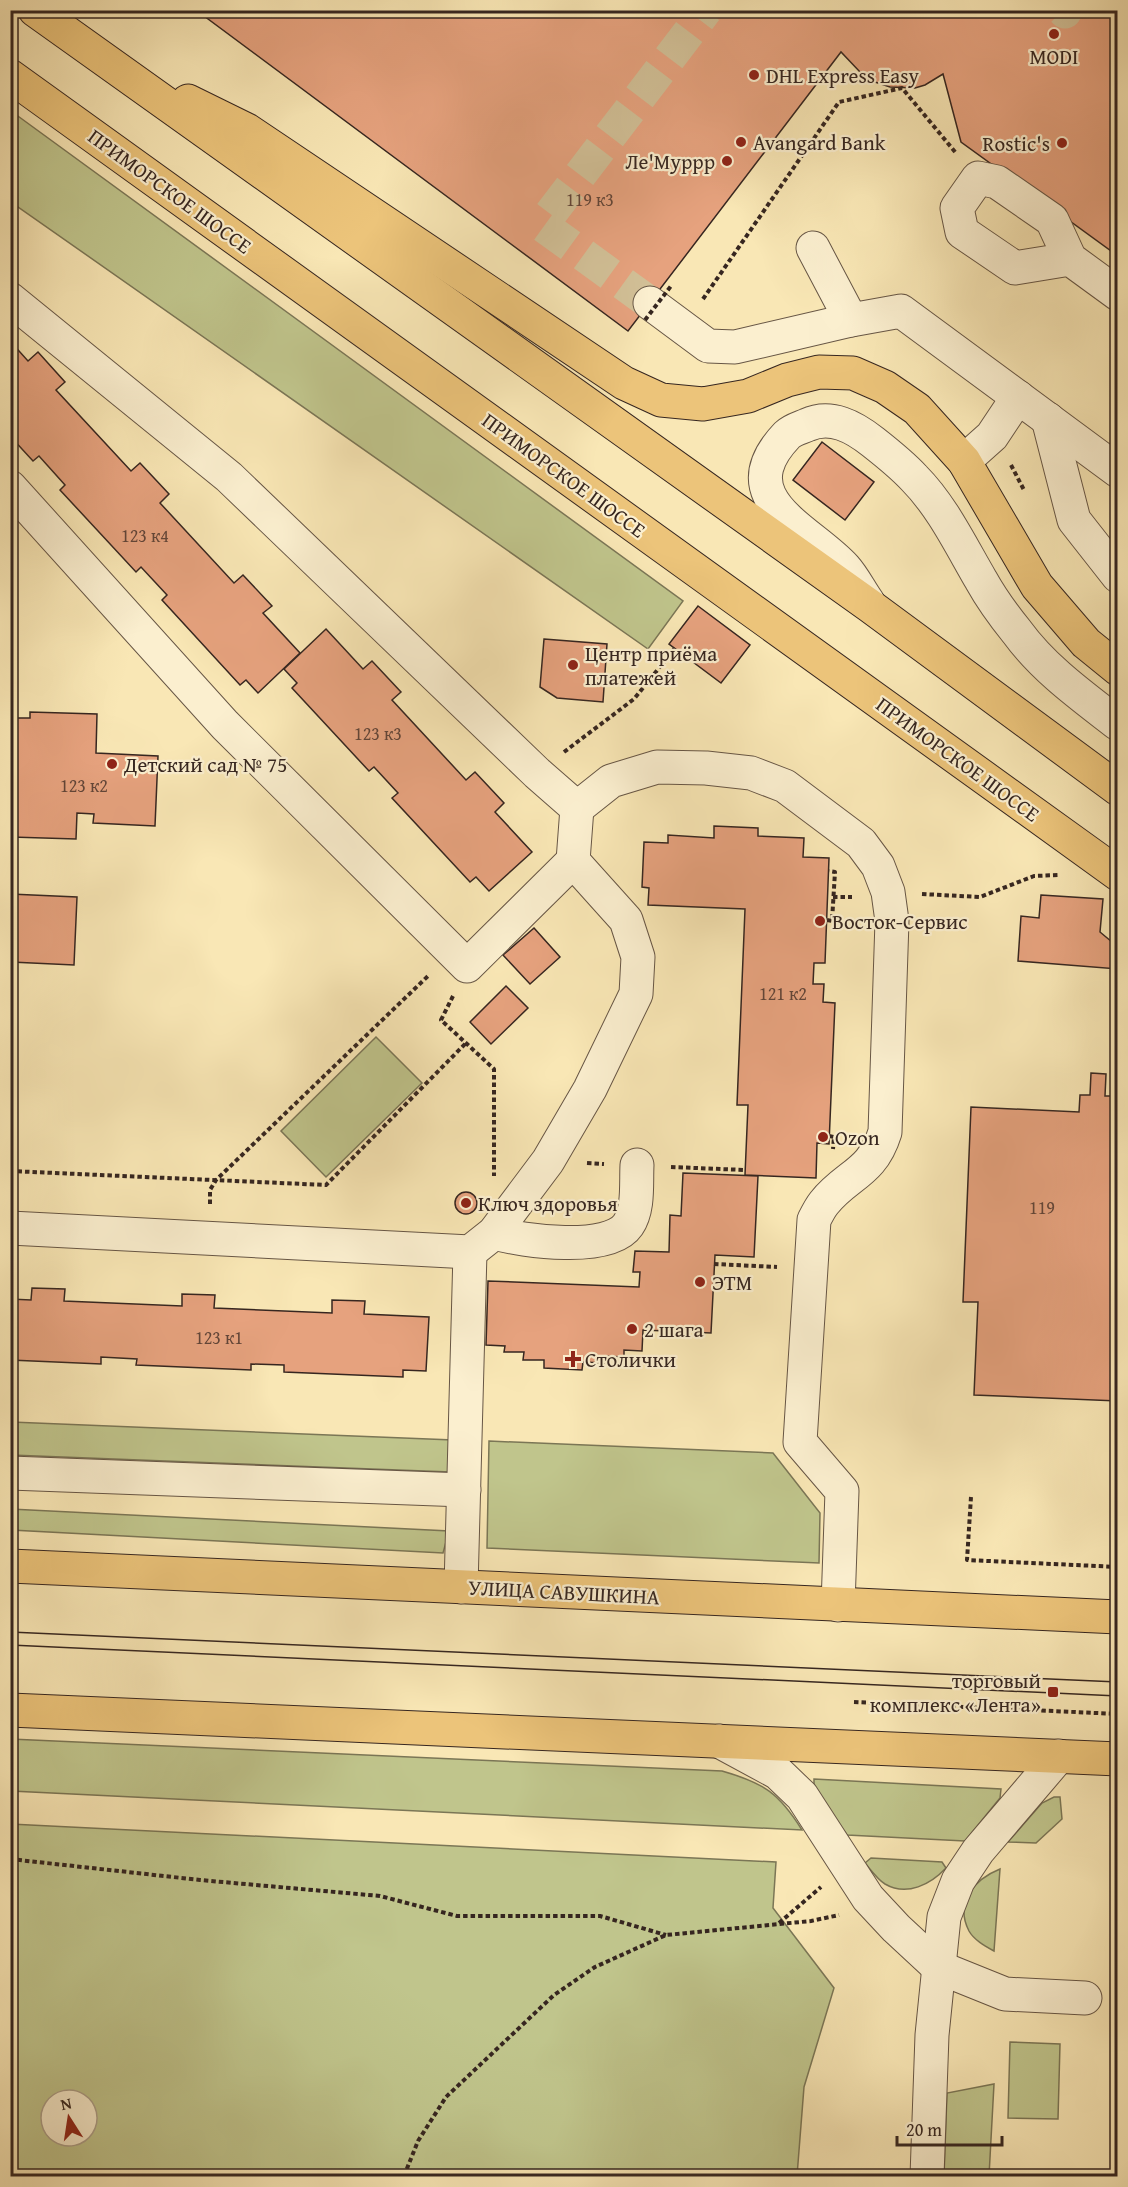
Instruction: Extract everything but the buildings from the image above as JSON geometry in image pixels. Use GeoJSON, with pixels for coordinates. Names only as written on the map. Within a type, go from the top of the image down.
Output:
{"type":"FeatureCollection","features":[{"type":"Feature","properties":{"kind":"main road"},"geometry":{"type":"LineString","coordinates":[[35,10],[870,606],[1118,789]]}},
{"type":"Feature","properties":{"kind":"main road"},"geometry":{"type":"LineString","coordinates":[[94,54],[247,130],[633,388],[661,400],[703,404],[748,396],[787,380],[819,372],[853,373],[885,387],[917,409],[964,461],[1037,586],[1086,643],[1118,669]]}},
{"type":"Feature","properties":{"kind":"main road","name":"ПРИМОРСКОЕ ШОССЕ"},"geometry":{"type":"LineString","coordinates":[[10,76],[1118,874]]}},
{"type":"Feature","properties":{"kind":"main road","name":"УЛИЦА САВУШКИНА"},"geometry":{"type":"LineString","coordinates":[[10,1566],[1118,1617]]}},
{"type":"Feature","properties":{"kind":"main road"},"geometry":{"type":"LineString","coordinates":[[10,1710],[1118,1759]]}},
{"type":"Feature","properties":{"kind":"street"},"geometry":{"type":"LineString","coordinates":[[1070,259],[1016,268],[962,232],[957,208],[978,178],[997,182],[1052,220],[1070,259],[1118,294]]}},
{"type":"Feature","properties":{"kind":"street"},"geometry":{"type":"LineString","coordinates":[[813,248],[851,320]]}},
{"type":"Feature","properties":{"kind":"street"},"geometry":{"type":"LineString","coordinates":[[10,299],[229,477],[576,808]]}},
{"type":"Feature","properties":{"kind":"street"},"geometry":{"type":"LineString","coordinates":[[656,303],[708,346],[735,347],[851,320],[901,311],[1118,471]]}},
{"type":"Feature","properties":{"kind":"street"},"geometry":{"type":"LineString","coordinates":[[964,461],[992,436],[1018,397]]}},
{"type":"Feature","properties":{"kind":"street"},"geometry":{"type":"LineString","coordinates":[[1048,419],[1074,520],[1118,576]]}},
{"type":"Feature","properties":{"kind":"street"},"geometry":{"type":"LineString","coordinates":[[870,606],[845,568],[789,522],[776,507],[766,489],[767,471],[774,450],[789,433],[814,422],[837,421],[859,431],[915,478],[952,528],[982,583],[1018,634],[1056,675],[1118,724]]}},
{"type":"Feature","properties":{"kind":"street"},"geometry":{"type":"LineString","coordinates":[[10,487],[225,725],[460,960],[573,861]]}},
{"type":"Feature","properties":{"kind":"street"},"geometry":{"type":"LineString","coordinates":[[461,1587],[464,1490],[482,1243],[548,1161],[590,1089],[636,994],[638,957],[626,920],[573,861],[576,808],[611,781],[657,767],[706,768],[751,773],[785,786],[861,843],[878,866],[888,892],[892,921],[885,1132],[879,1149],[869,1164],[824,1203],[814,1220],[810,1268],[800,1442],[856,1492],[838,1605]]}},
{"type":"Feature","properties":{"kind":"street"},"geometry":{"type":"LineString","coordinates":[[10,1228],[482,1243],[523,1240],[597,1242],[614,1238],[628,1226],[635,1210],[637,1166]]}},
{"type":"Feature","properties":{"kind":"street"},"geometry":{"type":"LineString","coordinates":[[10,1473],[464,1490]]}},
{"type":"Feature","properties":{"kind":"street"},"geometry":{"type":"LineString","coordinates":[[719,1741],[778,1773],[802,1796],[868,1898],[938,1967],[1005,1994],[1085,1998]]}},
{"type":"Feature","properties":{"kind":"street"},"geometry":{"type":"LineString","coordinates":[[927,2176],[932,2036],[944,1917],[958,1881],[978,1851],[1059,1756]]}},
{"type":"Feature","properties":{"kind":"path"},"geometry":{"type":"LineString","coordinates":[[703,299],[839,102],[902,88],[951,149],[997,182]]}},
{"type":"Feature","properties":{"kind":"path"},"geometry":{"type":"LineString","coordinates":[[537,773],[634,699],[675,648]]}},
{"type":"Feature","properties":{"kind":"path"},"geometry":{"type":"LineString","coordinates":[[826,920],[832,921],[835,872],[829,871]]}},
{"type":"Feature","properties":{"kind":"path"},"geometry":{"type":"LineString","coordinates":[[888,892],[980,897],[1034,876],[1069,874]]}},
{"type":"Feature","properties":{"kind":"path"},"geometry":{"type":"LineString","coordinates":[[460,960],[441,1020],[494,1069],[482,1243]]}},
{"type":"Feature","properties":{"kind":"path"},"geometry":{"type":"LineString","coordinates":[[210,1190],[216,1180],[460,960]]}},
{"type":"Feature","properties":{"kind":"path"},"geometry":{"type":"LineString","coordinates":[[10,1171],[326,1185],[466,1043]]}},
{"type":"Feature","properties":{"kind":"path"},"geometry":{"type":"LineString","coordinates":[[714,1264],[810,1268]]}},
{"type":"Feature","properties":{"kind":"path"},"geometry":{"type":"LineString","coordinates":[[971,1497],[967,1560],[1118,1567]]}},
{"type":"Feature","properties":{"kind":"path"},"geometry":{"type":"LineString","coordinates":[[854,1702],[1118,1714]]}},
{"type":"Feature","properties":{"kind":"path"},"geometry":{"type":"LineString","coordinates":[[10,1859],[200,1880],[380,1896],[456,1916],[600,1916],[666,1935]]}},
{"type":"Feature","properties":{"kind":"path"},"geometry":{"type":"LineString","coordinates":[[404,2176],[418,2141],[446,2097],[554,1995],[596,1967],[666,1935],[811,1921],[841,1915],[868,1898]]}},
{"type":"Feature","properties":{"kind":"green space"},"geometry":{"type":"Polygon","coordinates":[[[11,111],[683,601],[648,649],[11,202],[11,111]]]}},
{"type":"Feature","properties":{"kind":"green space"},"geometry":{"type":"Polygon","coordinates":[[[376,1037],[422,1083],[326,1177],[281,1131],[376,1037]]]}},
{"type":"Feature","properties":{"kind":"green space"},"geometry":{"type":"Polygon","coordinates":[[[11,1422],[453,1440],[451,1472],[11,1455],[11,1422]]]}},
{"type":"Feature","properties":{"kind":"green space"},"geometry":{"type":"Polygon","coordinates":[[[489,1441],[773,1453],[820,1513],[819,1563],[487,1548],[489,1441]]]}},
{"type":"Feature","properties":{"kind":"green space"},"geometry":{"type":"Polygon","coordinates":[[[10,1509],[449,1531],[443,1553],[11,1530],[10,1509]]]}},
{"type":"Feature","properties":{"kind":"green space"},"geometry":{"type":"Polygon","coordinates":[[[10,1739],[722,1771],[749,1780],[769,1791],[786,1807],[802,1830],[11,1791],[10,1739]]]}},
{"type":"Feature","properties":{"kind":"green space"},"geometry":{"type":"Polygon","coordinates":[[[814,1779],[1001,1789],[1000,1798],[965,1841],[847,1835],[814,1790],[814,1779]]]}},
{"type":"Feature","properties":{"kind":"green space"},"geometry":{"type":"Polygon","coordinates":[[[1054,1797],[1060,1797],[1062,1819],[1036,1843],[1008,1842],[1042,1803],[1054,1797]]]}},
{"type":"Feature","properties":{"kind":"green space"},"geometry":{"type":"Polygon","coordinates":[[[10,1824],[776,1862],[773,1908],[834,1988],[804,2087],[797,2176],[11,2176],[10,1824]]]}},
{"type":"Feature","properties":{"kind":"green space"},"geometry":{"type":"Polygon","coordinates":[[[871,1858],[942,1862],[946,1868],[926,1884],[910,1889],[893,1888],[877,1877],[865,1863],[871,1858]]]}},
{"type":"Feature","properties":{"kind":"green space"},"geometry":{"type":"Polygon","coordinates":[[[1000,1869],[994,1951],[980,1943],[971,1934],[965,1920],[964,1910],[975,1885],[1000,1869]]]}},
{"type":"Feature","properties":{"kind":"green space"},"geometry":{"type":"Polygon","coordinates":[[[1010,2042],[1060,2044],[1058,2119],[1008,2118],[1010,2042]]]}},
{"type":"Feature","properties":{"kind":"green space"},"geometry":{"type":"Polygon","coordinates":[[[994,2084],[989,2176],[944,2176],[947,2093],[994,2084]]]}},
{"type":"Feature","properties":{"kind":"tunnel"},"geometry":{"type":"LineString","coordinates":[[650,303],[542,225],[706,10]]}},
{"type":"Feature","properties":{"kind":"tunnel"},"geometry":{"type":"LineString","coordinates":[[1063,10],[1065,12],[1066,10]]}},
{"type":"Feature","properties":{"kind":"tram line"},"geometry":{"type":"LineString","coordinates":[[10,1632],[1118,1682]]}},
{"type":"Feature","properties":{"kind":"tram line"},"geometry":{"type":"LineString","coordinates":[[10,1645],[1118,1696]]}},
{"type":"Feature","properties":{"kind":"place","name":"MODI"},"geometry":{"type":"Point","coordinates":[1054,34]}},
{"type":"Feature","properties":{"kind":"place","name":"DHL Express Easy"},"geometry":{"type":"Point","coordinates":[754,75]}},
{"type":"Feature","properties":{"kind":"place","name":"Avangard Bank"},"geometry":{"type":"Point","coordinates":[741,142]}},
{"type":"Feature","properties":{"kind":"place","name":"Rostic's"},"geometry":{"type":"Point","coordinates":[1062,143]}},
{"type":"Feature","properties":{"kind":"place","name":"Ле'Муррр"},"geometry":{"type":"Point","coordinates":[727,161]}},
{"type":"Feature","properties":{"kind":"place","name":"Центр приёма платежей"},"geometry":{"type":"Point","coordinates":[573,665]}},
{"type":"Feature","properties":{"kind":"place","name":"Детский сад № 75"},"geometry":{"type":"Point","coordinates":[112,764]}},
{"type":"Feature","properties":{"kind":"place","name":"Восток-Сервис"},"geometry":{"type":"Point","coordinates":[820,921]}},
{"type":"Feature","properties":{"kind":"place","name":"Ozon"},"geometry":{"type":"Point","coordinates":[823,1137]}},
{"type":"Feature","properties":{"kind":"place","name":"Ключ здоровья"},"geometry":{"type":"Point","coordinates":[466,1203]}},
{"type":"Feature","properties":{"kind":"place","name":"ЭТМ"},"geometry":{"type":"Point","coordinates":[700,1282]}},
{"type":"Feature","properties":{"kind":"place","name":"2 шага"},"geometry":{"type":"Point","coordinates":[632,1329]}},
{"type":"Feature","properties":{"kind":"place","name":"Столички"},"geometry":{"type":"Point","coordinates":[573,1359]}},
{"type":"Feature","properties":{"kind":"place","name":"торговый комплекс «Лента»"},"geometry":{"type":"Point","coordinates":[1053,1692]}}]}
